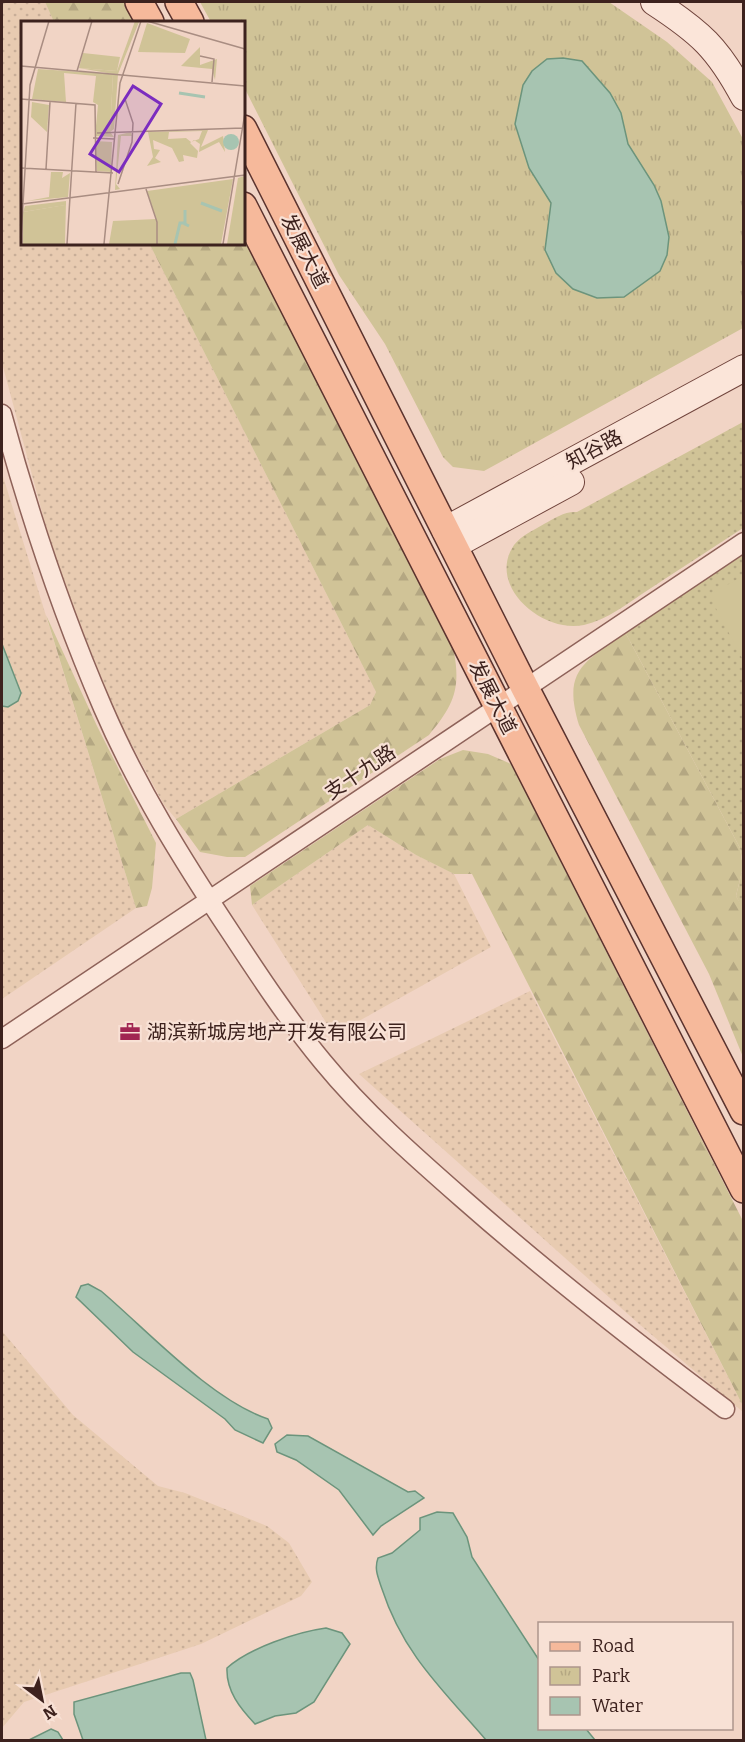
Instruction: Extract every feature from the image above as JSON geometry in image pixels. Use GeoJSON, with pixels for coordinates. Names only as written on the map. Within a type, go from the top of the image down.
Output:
{"type":"FeatureCollection","features":[{"type":"Feature","properties":{"kind":"main road"},"geometry":{"type":"LineString","coordinates":[[139,2],[149,21]]}},
{"type":"Feature","properties":{"kind":"main road"},"geometry":{"type":"LineString","coordinates":[[179,2],[189,21]]}},
{"type":"Feature","properties":{"kind":"main road","name":"发展大道"},"geometry":{"type":"LineString","coordinates":[[244,131],[525,688],[744,1111]]}},
{"type":"Feature","properties":{"kind":"main road","name":"发展大道"},"geometry":{"type":"LineString","coordinates":[[244,208],[744,1189]]}},
{"type":"Feature","properties":{"kind":"street"},"geometry":{"type":"LineString","coordinates":[[654,2],[688,24],[707,41],[723,61],[744,97]]}},
{"type":"Feature","properties":{"kind":"street"},"geometry":{"type":"LineString","coordinates":[[684,2],[718,27],[744,65]]}},
{"type":"Feature","properties":{"kind":"street","name":"知谷路"},"geometry":{"type":"LineString","coordinates":[[449,538],[744,368]]}},
{"type":"Feature","properties":{"kind":"street","name":"知谷路"},"geometry":{"type":"LineString","coordinates":[[449,538],[744,388]]}},
{"type":"Feature","properties":{"kind":"street"},"geometry":{"type":"LineString","coordinates":[[2,414],[61,602],[103,709],[168,837],[273,997],[323,1063],[362,1106],[531,1259],[626,1336],[725,1409]]}},
{"type":"Feature","properties":{"kind":"street","name":"支十九路"},"geometry":{"type":"LineString","coordinates":[[2,1039],[744,542]]}},
{"type":"Feature","properties":{"kind":"shaded area"},"geometry":{"type":"Polygon","coordinates":[[[2,2],[45,2],[54,21],[21,21],[21,244],[150,244],[376,692],[370,705],[176,819],[164,805],[119,721],[57,568],[2,363],[2,2]]]}},
{"type":"Feature","properties":{"kind":"shaded area"},"geometry":{"type":"Polygon","coordinates":[[[2,473],[136,908],[2,999],[2,473]]]}},
{"type":"Feature","properties":{"kind":"shaded area"},"geometry":{"type":"Polygon","coordinates":[[[368,825],[416,855],[454,874],[491,947],[334,1035],[252,905],[368,825]]]}},
{"type":"Feature","properties":{"kind":"shaded area"},"geometry":{"type":"Polygon","coordinates":[[[530,991],[743,1406],[743,1412],[639,1324],[359,1074],[530,991]]]}},
{"type":"Feature","properties":{"kind":"shaded area"},"geometry":{"type":"Polygon","coordinates":[[[2,1331],[73,1415],[158,1486],[185,1493],[267,1526],[289,1543],[312,1582],[301,1596],[201,1644],[24,1702],[2,1728],[2,1331]]]}},
{"type":"Feature","properties":{"kind":"green space"},"geometry":{"type":"Polygon","coordinates":[[[45,2],[126,2],[136,21],[54,21],[45,2]]]}},
{"type":"Feature","properties":{"kind":"green space"},"geometry":{"type":"Polygon","coordinates":[[[200,2],[609,2],[667,42],[712,82],[743,139],[743,328],[484,471],[453,467],[443,457],[385,344],[339,275],[244,87],[244,21],[210,21],[200,2]]]}},
{"type":"Feature","properties":{"kind":"green space"},"geometry":{"type":"Polygon","coordinates":[[[244,236],[454,652],[456,665],[453,697],[444,715],[429,735],[245,857],[227,857],[200,852],[176,819],[370,705],[376,692],[150,244],[244,244],[244,236]]]}},
{"type":"Feature","properties":{"kind":"green space"},"geometry":{"type":"Polygon","coordinates":[[[743,422],[743,528],[617,610],[593,623],[568,626],[552,622],[523,604],[513,591],[507,576],[507,561],[514,545],[521,538],[560,515],[577,512],[743,422]]]}},
{"type":"Feature","properties":{"kind":"green space"},"geometry":{"type":"Polygon","coordinates":[[[743,555],[743,865],[740,848],[625,632],[743,555]]]}},
{"type":"Feature","properties":{"kind":"green space"},"geometry":{"type":"Polygon","coordinates":[[[743,576],[743,660],[709,595],[743,576]]]}},
{"type":"Feature","properties":{"kind":"green space"},"geometry":{"type":"Polygon","coordinates":[[[46,615],[97,726],[156,843],[152,888],[147,906],[136,908],[46,615]]]}},
{"type":"Feature","properties":{"kind":"green space"},"geometry":{"type":"Polygon","coordinates":[[[625,632],[740,848],[743,867],[736,896],[744,910],[743,1057],[709,974],[579,725],[573,691],[576,679],[588,660],[625,632]]]}},
{"type":"Feature","properties":{"kind":"green space"},"geometry":{"type":"Polygon","coordinates":[[[463,750],[488,754],[511,764],[743,1221],[743,1406],[472,874],[454,874],[416,855],[368,825],[252,905],[250,886],[440,759],[463,750]]]}},
{"type":"Feature","properties":{"kind":"green space"},"geometry":{"type":"Polygon","coordinates":[[[743,867],[743,910],[736,896],[743,867]]]}},
{"type":"Feature","properties":{"kind":"water"},"geometry":{"type":"Polygon","coordinates":[[[563,58],[582,61],[610,93],[621,113],[628,144],[654,185],[661,201],[669,237],[667,255],[660,271],[624,297],[597,298],[573,289],[556,273],[545,250],[551,203],[529,168],[515,124],[523,85],[532,71],[547,59],[563,58]]]}},
{"type":"Feature","properties":{"kind":"water"},"geometry":{"type":"Polygon","coordinates":[[[2,644],[21,693],[18,701],[8,707],[2,706],[2,644]]]}},
{"type":"Feature","properties":{"kind":"water"},"geometry":{"type":"Polygon","coordinates":[[[88,1284],[101,1291],[202,1380],[246,1410],[268,1419],[272,1428],[263,1443],[235,1430],[225,1419],[133,1352],[76,1297],[81,1286],[88,1284]]]}},
{"type":"Feature","properties":{"kind":"water"},"geometry":{"type":"Polygon","coordinates":[[[287,1435],[308,1436],[408,1492],[415,1491],[424,1498],[381,1526],[373,1535],[339,1490],[296,1460],[277,1452],[275,1444],[287,1435]]]}},
{"type":"Feature","properties":{"kind":"water"},"geometry":{"type":"Polygon","coordinates":[[[437,1512],[453,1513],[467,1537],[472,1557],[538,1658],[538,1730],[587,1730],[595,1740],[486,1740],[426,1670],[401,1633],[376,1569],[378,1558],[392,1553],[420,1530],[420,1518],[437,1512]]]}},
{"type":"Feature","properties":{"kind":"water"},"geometry":{"type":"Polygon","coordinates":[[[326,1628],[342,1633],[350,1644],[314,1702],[296,1713],[275,1716],[255,1724],[231,1692],[227,1668],[248,1654],[274,1642],[326,1628]]]}},
{"type":"Feature","properties":{"kind":"water"},"geometry":{"type":"Polygon","coordinates":[[[181,1673],[190,1673],[193,1680],[206,1740],[83,1740],[74,1714],[74,1702],[181,1673]]]}},
{"type":"Feature","properties":{"kind":"water"},"geometry":{"type":"Polygon","coordinates":[[[51,1729],[58,1732],[63,1740],[29,1740],[51,1729]]]}},
{"type":"Feature","properties":{"kind":"place","name":"湖滨新城房地产开发有限公司"},"geometry":{"type":"Point","coordinates":[130,1032]}}]}
